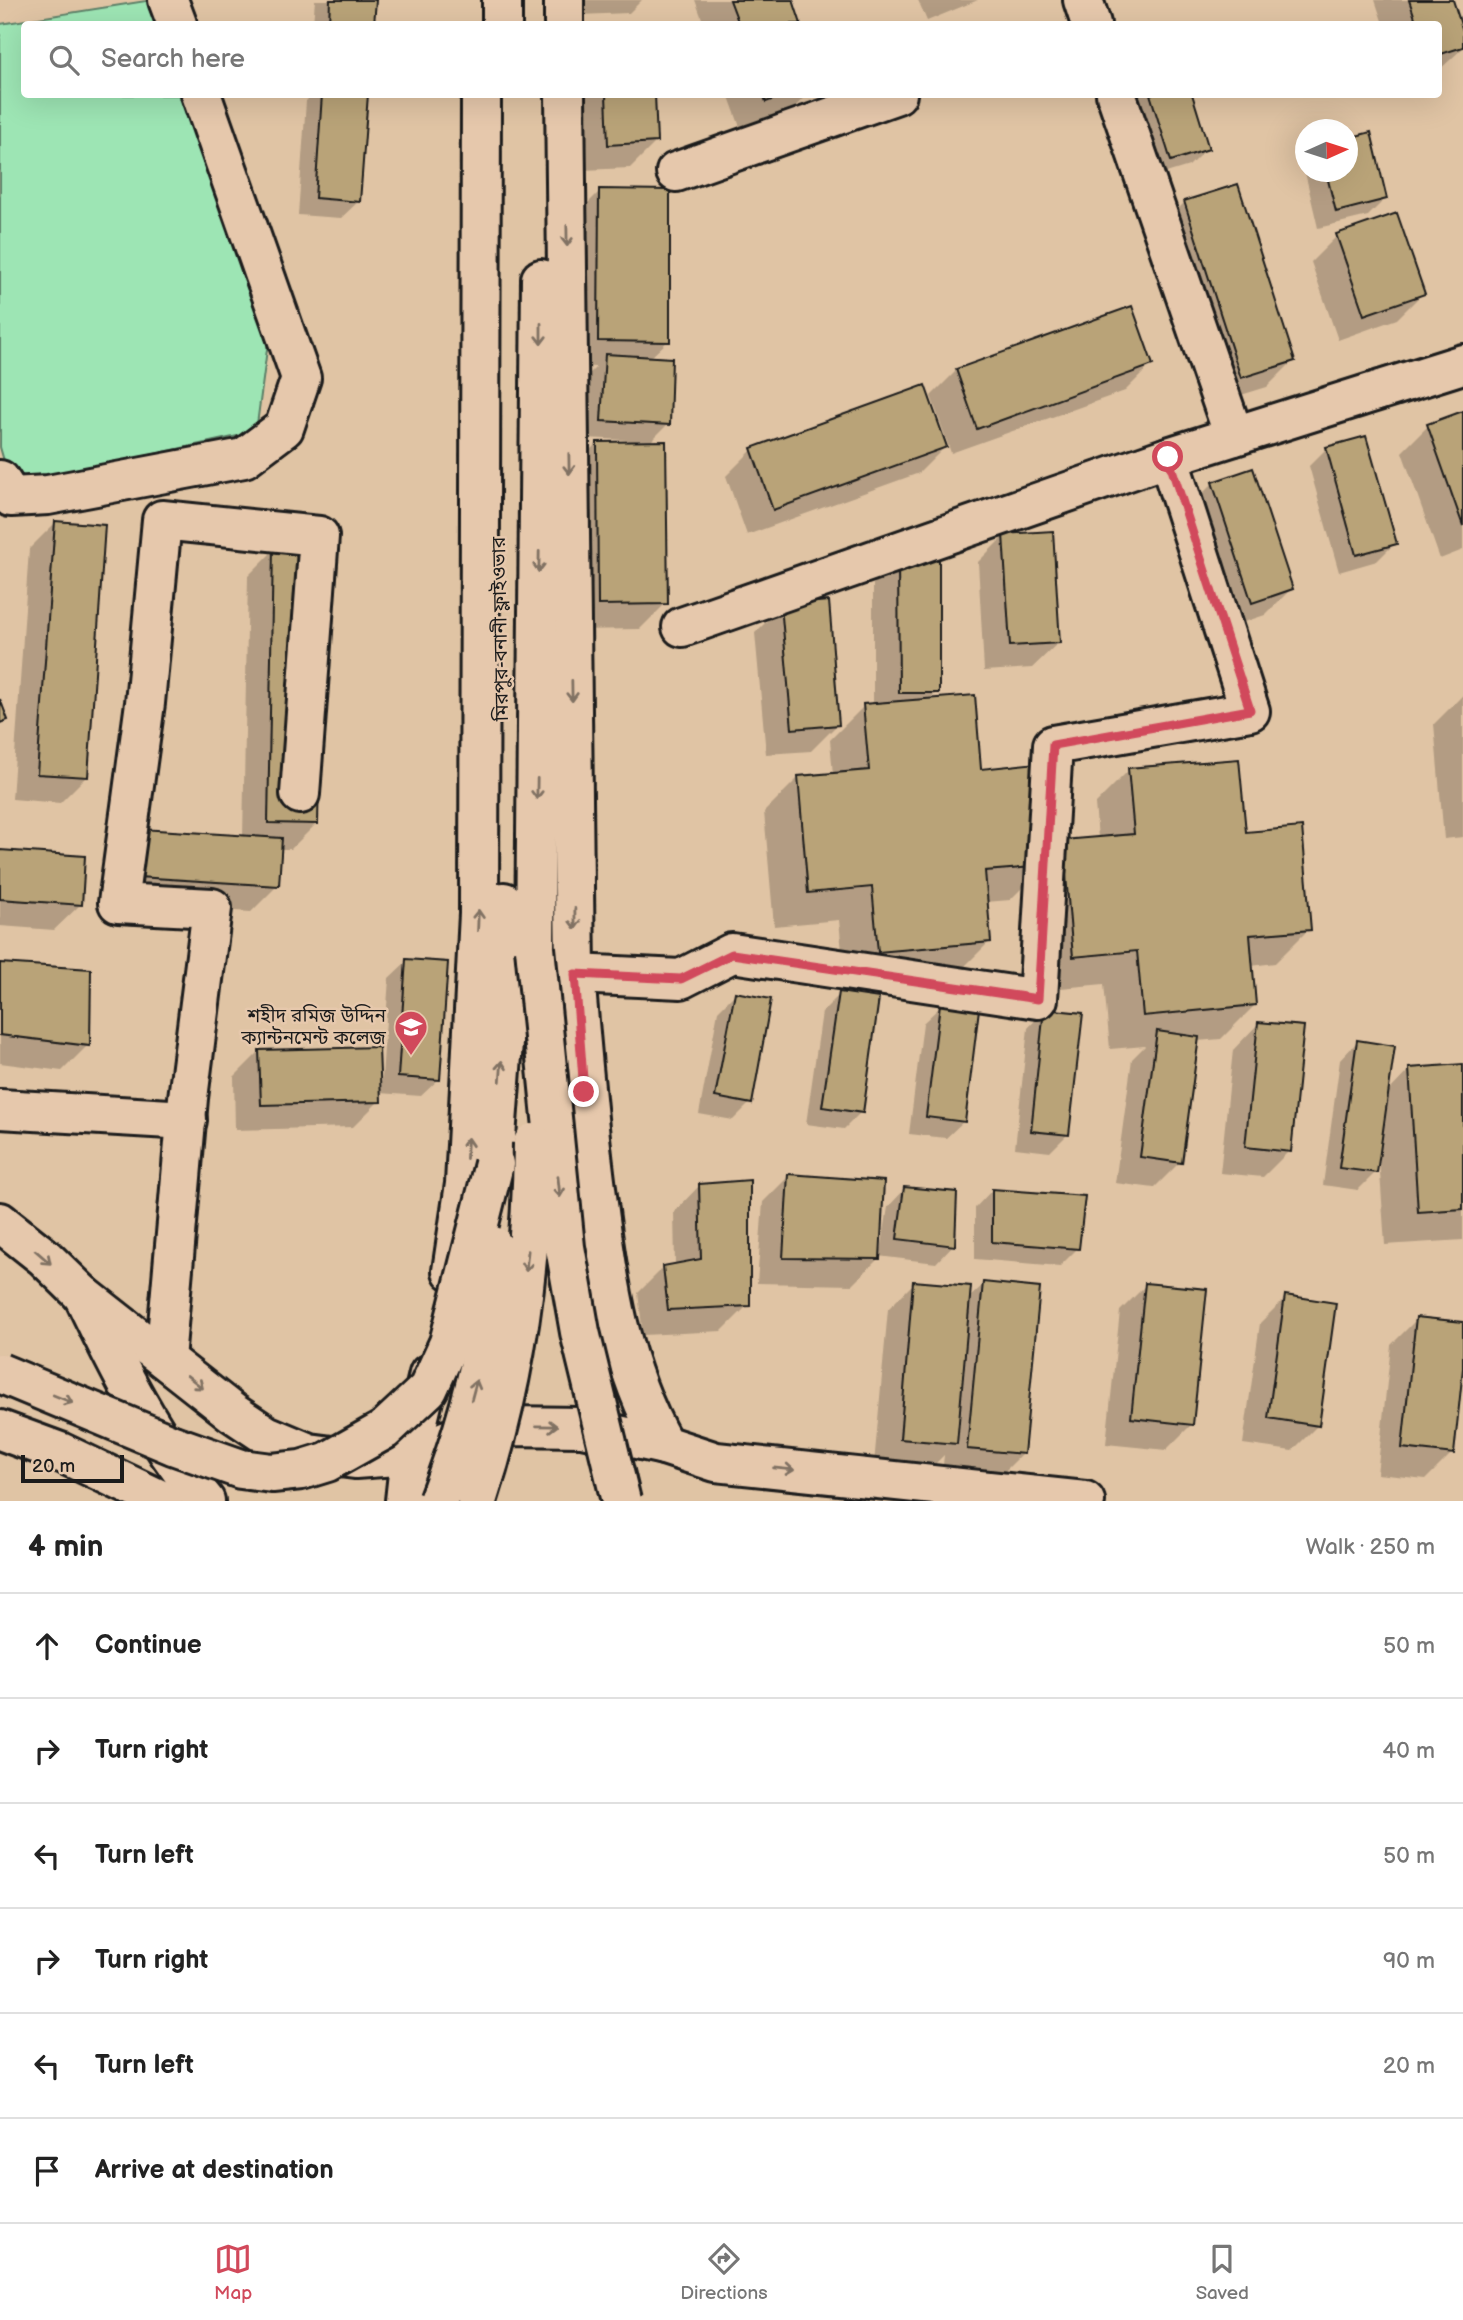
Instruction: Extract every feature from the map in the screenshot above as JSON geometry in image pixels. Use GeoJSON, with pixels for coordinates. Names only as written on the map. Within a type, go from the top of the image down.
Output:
{"type":"FeatureCollection","features":[{"type":"Feature","properties":{"kind":"main road"},"geometry":{"type":"LineString","coordinates":[[168,0],[176,21]]}},
{"type":"Feature","properties":{"kind":"main road"},"geometry":{"type":"LineString","coordinates":[[482,0],[482,21]]}},
{"type":"Feature","properties":{"kind":"main road"},"geometry":{"type":"LineString","coordinates":[[502,0],[502,21]]}},
{"type":"Feature","properties":{"kind":"main road"},"geometry":{"type":"LineString","coordinates":[[543,0],[543,21]]}},
{"type":"Feature","properties":{"kind":"main road"},"geometry":{"type":"LineString","coordinates":[[564,0],[564,21]]}},
{"type":"Feature","properties":{"kind":"main road"},"geometry":{"type":"LineString","coordinates":[[1083,0],[1090,21]]}},
{"type":"Feature","properties":{"kind":"main road"},"geometry":{"type":"LineString","coordinates":[[0,480],[11,497],[48,495],[244,457],[284,428],[301,378],[202,98]]}},
{"type":"Feature","properties":{"kind":"main road"},"geometry":{"type":"LineString","coordinates":[[405,1501],[410,1455],[454,1260],[466,1184],[479,914],[481,98]]}},
{"type":"Feature","properties":{"kind":"main road","name":"মিরপুর-বনানী ফ্লাইওভার"},"geometry":{"type":"LineString","coordinates":[[494,1164],[503,1042],[498,354],[501,98]]}},
{"type":"Feature","properties":{"kind":"main road","name":"মিরপুর-বনানী ফ্লাইওভার"},"geometry":{"type":"LineString","coordinates":[[535,948],[542,98]]}},
{"type":"Feature","properties":{"kind":"main road"},"geometry":{"type":"LineString","coordinates":[[565,98],[575,974],[584,1092],[608,1283],[630,1366],[646,1412],[664,1445]]}},
{"type":"Feature","properties":{"kind":"main road"},"geometry":{"type":"LineString","coordinates":[[676,173],[886,98]]}},
{"type":"Feature","properties":{"kind":"main road"},"geometry":{"type":"LineString","coordinates":[[1117,98],[1234,436]]}},
{"type":"Feature","properties":{"kind":"main road"},"geometry":{"type":"LineString","coordinates":[[682,627],[1168,457],[1463,364]]}},
{"type":"Feature","properties":{"kind":"main road"},"geometry":{"type":"LineString","coordinates":[[575,974],[681,979],[732,954],[1038,999],[1053,745],[1250,710],[1168,457]]}},
{"type":"Feature","properties":{"kind":"main road"},"geometry":{"type":"LineString","coordinates":[[165,1359],[187,1120],[212,908],[118,903],[145,703],[162,520],[319,536],[300,794]]}},
{"type":"Feature","properties":{"kind":"main road"},"geometry":{"type":"LineString","coordinates":[[410,1455],[453,1488],[479,1501],[519,1329],[527,1261],[532,1199],[535,948]]}},
{"type":"Feature","properties":{"kind":"main road"},"geometry":{"type":"LineString","coordinates":[[535,948],[565,1247],[580,1332],[621,1501]]}},
{"type":"Feature","properties":{"kind":"main road"},"geometry":{"type":"LineString","coordinates":[[0,1109],[187,1120]]}},
{"type":"Feature","properties":{"kind":"main road"},"geometry":{"type":"LineString","coordinates":[[0,1373],[173,1445],[241,1469],[272,1473],[301,1470],[327,1462],[384,1430],[428,1389],[449,1343],[494,1164]]}},
{"type":"Feature","properties":{"kind":"main road"},"geometry":{"type":"LineString","coordinates":[[438,1501],[454,1460],[476,1384],[488,1322],[494,1241],[494,1164]]}},
{"type":"Feature","properties":{"kind":"main road"},"geometry":{"type":"LineString","coordinates":[[0,1222],[44,1257],[83,1295],[244,1421],[266,1435],[309,1453],[355,1459],[410,1455],[447,1440],[505,1426],[582,1427],[664,1445],[716,1462],[1085,1501]]}},
{"type":"Feature","properties":{"kind":"main road"},"geometry":{"type":"LineString","coordinates":[[83,1295],[130,1392],[185,1477],[205,1501]]}},
{"type":"Feature","properties":{"kind":"main road"},"geometry":{"type":"LineString","coordinates":[[0,1430],[60,1452],[163,1501]]}},
{"type":"Feature","properties":{"kind":"green space"},"geometry":{"type":"Polygon","coordinates":[[[152,0],[174,21],[21,21],[21,98],[205,98],[277,274],[256,432],[11,485],[0,447],[0,24],[152,0]]]}},
{"type":"Feature","properties":{"kind":"building"},"geometry":{"type":"Polygon","coordinates":[[[330,0],[376,0],[374,21],[329,21],[330,0]]]}},
{"type":"Feature","properties":{"kind":"building"},"geometry":{"type":"Polygon","coordinates":[[[730,0],[793,0],[800,21],[738,21],[730,0]]]}},
{"type":"Feature","properties":{"kind":"building"},"geometry":{"type":"Polygon","coordinates":[[[1409,0],[1453,0],[1463,31],[1463,47],[1442,54],[1442,21],[1416,21],[1409,0]]]}},
{"type":"Feature","properties":{"kind":"building"},"geometry":{"type":"Polygon","coordinates":[[[322,98],[368,98],[360,202],[315,198],[322,98]]]}},
{"type":"Feature","properties":{"kind":"building"},"geometry":{"type":"Polygon","coordinates":[[[606,98],[655,98],[657,142],[608,145],[606,98]]]}},
{"type":"Feature","properties":{"kind":"building"},"geometry":{"type":"Polygon","coordinates":[[[1151,98],[1193,98],[1209,149],[1171,161],[1151,98]]]}},
{"type":"Feature","properties":{"kind":"building"},"geometry":{"type":"Polygon","coordinates":[[[1371,132],[1387,199],[1336,212],[1328,182],[1358,182],[1358,135],[1371,132]]]}},
{"type":"Feature","properties":{"kind":"building"},"geometry":{"type":"Polygon","coordinates":[[[1238,184],[1295,361],[1241,378],[1184,201],[1238,184]]]}},
{"type":"Feature","properties":{"kind":"building"},"geometry":{"type":"Polygon","coordinates":[[[599,189],[670,190],[670,342],[598,341],[599,189]]]}},
{"type":"Feature","properties":{"kind":"building"},"geometry":{"type":"Polygon","coordinates":[[[1397,213],[1425,294],[1364,315],[1336,234],[1397,213]]]}},
{"type":"Feature","properties":{"kind":"building"},"geometry":{"type":"Polygon","coordinates":[[[1132,306],[1153,365],[977,429],[956,369],[1132,306]]]}},
{"type":"Feature","properties":{"kind":"building"},"geometry":{"type":"Polygon","coordinates":[[[605,354],[672,358],[670,425],[601,421],[605,354]]]}},
{"type":"Feature","properties":{"kind":"building"},"geometry":{"type":"Polygon","coordinates":[[[925,385],[947,447],[773,510],[751,448],[925,385]]]}},
{"type":"Feature","properties":{"kind":"building"},"geometry":{"type":"Polygon","coordinates":[[[1463,411],[1463,526],[1427,424],[1463,411]]]}},
{"type":"Feature","properties":{"kind":"building"},"geometry":{"type":"Polygon","coordinates":[[[1366,436],[1397,544],[1356,555],[1326,447],[1366,436]]]}},
{"type":"Feature","properties":{"kind":"building"},"geometry":{"type":"Polygon","coordinates":[[[666,441],[668,604],[598,605],[597,442],[666,441]]]}},
{"type":"Feature","properties":{"kind":"building"},"geometry":{"type":"Polygon","coordinates":[[[1253,468],[1293,589],[1252,603],[1212,482],[1253,468]]]}},
{"type":"Feature","properties":{"kind":"building"},"geometry":{"type":"Polygon","coordinates":[[[55,521],[105,525],[88,777],[37,774],[55,521]]]}},
{"type":"Feature","properties":{"kind":"building"},"geometry":{"type":"Polygon","coordinates":[[[1053,531],[1060,643],[1010,646],[1003,534],[1053,531]]]}},
{"type":"Feature","properties":{"kind":"building"},"geometry":{"type":"Polygon","coordinates":[[[273,548],[324,549],[318,824],[268,823],[273,548]]]}},
{"type":"Feature","properties":{"kind":"building"},"geometry":{"type":"Polygon","coordinates":[[[898,557],[939,557],[939,693],[899,693],[898,557]]]}},
{"type":"Feature","properties":{"kind":"building"},"geometry":{"type":"Polygon","coordinates":[[[829,601],[839,725],[792,729],[781,605],[829,601]]]}},
{"type":"Feature","properties":{"kind":"building"},"geometry":{"type":"Polygon","coordinates":[[[975,695],[981,769],[1037,763],[1046,866],[985,871],[991,942],[878,952],[872,887],[808,893],[798,776],[869,770],[863,704],[975,695]]]}},
{"type":"Feature","properties":{"kind":"building"},"geometry":{"type":"Polygon","coordinates":[[[0,699],[8,720],[0,723],[0,699]]]}},
{"type":"Feature","properties":{"kind":"building"},"geometry":{"type":"Polygon","coordinates":[[[1239,759],[1246,832],[1302,827],[1311,930],[1250,935],[1256,1005],[1143,1016],[1137,951],[1073,957],[1063,840],[1134,834],[1128,768],[1239,759]]]}},
{"type":"Feature","properties":{"kind":"building"},"geometry":{"type":"Polygon","coordinates":[[[141,829],[282,838],[279,886],[138,877],[141,829]]]}},
{"type":"Feature","properties":{"kind":"building"},"geometry":{"type":"Polygon","coordinates":[[[0,850],[85,856],[82,905],[0,899],[0,850]]]}},
{"type":"Feature","properties":{"kind":"building"},"geometry":{"type":"Polygon","coordinates":[[[406,959],[448,962],[440,1080],[398,1077],[406,959]]]}},
{"type":"Feature","properties":{"kind":"building"},"geometry":{"type":"Polygon","coordinates":[[[0,963],[91,969],[90,1046],[0,1035],[0,963]]]}},
{"type":"Feature","properties":{"kind":"building"},"geometry":{"type":"Polygon","coordinates":[[[735,992],[771,999],[752,1104],[715,1097],[735,992]]]}},
{"type":"Feature","properties":{"kind":"building"},"geometry":{"type":"Polygon","coordinates":[[[839,992],[879,998],[863,1113],[822,1107],[839,992]]]}},
{"type":"Feature","properties":{"kind":"building"},"geometry":{"type":"Polygon","coordinates":[[[940,1004],[979,1009],[965,1122],[926,1117],[940,1004]]]}},
{"type":"Feature","properties":{"kind":"building"},"geometry":{"type":"Polygon","coordinates":[[[1044,1009],[1083,1013],[1069,1135],[1031,1131],[1044,1009]]]}},
{"type":"Feature","properties":{"kind":"building"},"geometry":{"type":"Polygon","coordinates":[[[1258,1022],[1304,1026],[1291,1152],[1245,1147],[1258,1022]]]}},
{"type":"Feature","properties":{"kind":"building"},"geometry":{"type":"Polygon","coordinates":[[[1157,1031],[1199,1037],[1182,1163],[1140,1157],[1157,1031]]]}},
{"type":"Feature","properties":{"kind":"building"},"geometry":{"type":"Polygon","coordinates":[[[1357,1040],[1395,1046],[1377,1173],[1339,1168],[1357,1040]]]}},
{"type":"Feature","properties":{"kind":"building"},"geometry":{"type":"Polygon","coordinates":[[[379,1047],[381,1102],[261,1105],[259,1050],[379,1047]]]}},
{"type":"Feature","properties":{"kind":"building"},"geometry":{"type":"Polygon","coordinates":[[[1463,1064],[1463,1209],[1418,1212],[1409,1068],[1463,1064]]]}},
{"type":"Feature","properties":{"kind":"building"},"geometry":{"type":"Polygon","coordinates":[[[788,1174],[884,1181],[880,1259],[783,1258],[788,1174]]]}},
{"type":"Feature","properties":{"kind":"building"},"geometry":{"type":"Polygon","coordinates":[[[750,1180],[750,1306],[668,1310],[663,1266],[701,1259],[699,1184],[750,1180]]]}},
{"type":"Feature","properties":{"kind":"building"},"geometry":{"type":"Polygon","coordinates":[[[904,1187],[957,1192],[955,1246],[897,1239],[904,1187]]]}},
{"type":"Feature","properties":{"kind":"building"},"geometry":{"type":"Polygon","coordinates":[[[992,1189],[1085,1196],[1079,1249],[992,1242],[992,1189]]]}},
{"type":"Feature","properties":{"kind":"building"},"geometry":{"type":"Polygon","coordinates":[[[913,1281],[971,1286],[957,1444],[900,1439],[913,1281]]]}},
{"type":"Feature","properties":{"kind":"building"},"geometry":{"type":"Polygon","coordinates":[[[983,1282],[1040,1288],[1024,1454],[967,1449],[983,1282]]]}},
{"type":"Feature","properties":{"kind":"building"},"geometry":{"type":"Polygon","coordinates":[[[1145,1283],[1207,1289],[1193,1425],[1131,1418],[1145,1283]]]}},
{"type":"Feature","properties":{"kind":"building"},"geometry":{"type":"Polygon","coordinates":[[[1285,1295],[1336,1303],[1319,1426],[1268,1418],[1285,1295]]]}},
{"type":"Feature","properties":{"kind":"building"},"geometry":{"type":"Polygon","coordinates":[[[1416,1317],[1463,1322],[1463,1368],[1454,1454],[1402,1448],[1416,1317]]]}},
{"type":"Feature","properties":{"kind":"place","name":"শহীদ রমিজ উদ্দিন ক্যান্টনমেন্ট কলেজ"},"geometry":{"type":"Point","coordinates":[411,1057]}},
{"type":"Feature","properties":{"kind":"route"},"geometry":{"type":"LineString","coordinates":[[584,1092],[575,974],[681,979],[732,954],[1038,999],[1053,745],[1250,710],[1168,457]]}}]}
